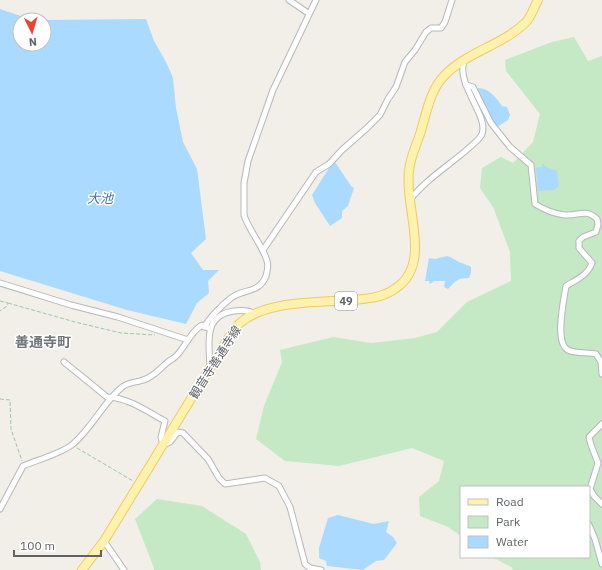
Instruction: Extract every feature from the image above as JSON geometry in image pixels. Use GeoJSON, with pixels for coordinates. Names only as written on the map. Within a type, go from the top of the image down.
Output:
{"type":"FeatureCollection","features":[{"type":"Feature","properties":{"kind":"main road","name":"観音寺善通寺線"},"geometry":{"type":"LineString","coordinates":[[82,570],[104,541],[210,366],[239,324],[255,314],[281,306],[368,299],[388,293],[396,288],[409,274],[412,269],[416,250],[408,191],[409,171],[434,90],[443,76],[464,60],[508,37],[526,22],[538,0]]}},
{"type":"Feature","properties":{"kind":"street"},"geometry":{"type":"LineString","coordinates":[[289,0],[308,13]]}},
{"type":"Feature","properties":{"kind":"street"},"geometry":{"type":"LineString","coordinates":[[204,327],[209,319],[232,297],[260,286],[268,269],[268,263],[263,250],[244,215],[246,168],[273,90],[284,65],[296,45],[308,13],[316,0]]}},
{"type":"Feature","properties":{"kind":"street"},"geometry":{"type":"LineString","coordinates":[[263,250],[316,172],[329,164],[380,115],[396,87],[405,62],[415,50],[426,32],[431,28],[441,28],[445,22],[452,0]]}},
{"type":"Feature","properties":{"kind":"street"},"geometry":{"type":"LineString","coordinates":[[410,201],[417,190],[464,153],[480,138],[483,133],[481,120],[462,75],[464,60]]}},
{"type":"Feature","properties":{"kind":"street"},"geometry":{"type":"LineString","coordinates":[[466,85],[473,87],[491,123],[510,147],[531,166],[535,204],[540,208],[561,214],[588,213],[597,219],[598,224],[596,232],[583,237],[579,241],[579,248],[592,263],[590,269],[587,273],[566,286],[560,325],[561,339],[567,350],[596,354],[601,362],[602,374]]}},
{"type":"Feature","properties":{"kind":"street"},"geometry":{"type":"LineString","coordinates":[[0,283],[71,305],[118,317],[188,340]]}},
{"type":"Feature","properties":{"kind":"street"},"geometry":{"type":"LineString","coordinates":[[210,366],[208,338],[210,329],[217,318],[225,313],[234,311],[251,311],[255,314]]}},
{"type":"Feature","properties":{"kind":"street"},"geometry":{"type":"LineString","coordinates":[[0,508],[23,466],[73,445],[92,424],[112,397],[126,384],[143,380],[159,371],[174,358],[186,345],[189,337],[202,325],[210,329]]}},
{"type":"Feature","properties":{"kind":"street"},"geometry":{"type":"LineString","coordinates":[[64,362],[107,397],[128,402],[165,421],[161,437],[163,445],[170,442],[178,432],[183,433],[208,458],[219,478],[226,484],[265,478],[279,486],[290,507],[305,564],[310,568],[321,570]]}},
{"type":"Feature","properties":{"kind":"street"},"geometry":{"type":"LineString","coordinates":[[602,424],[590,437],[591,445],[598,463],[590,490],[602,504]]}},
{"type":"Feature","properties":{"kind":"street"},"geometry":{"type":"LineString","coordinates":[[590,527],[602,564]]}},
{"type":"Feature","properties":{"kind":"street"},"geometry":{"type":"LineString","coordinates":[[104,541],[124,570]]}},
{"type":"Feature","properties":{"kind":"path"},"geometry":{"type":"LineString","coordinates":[[0,301],[121,333],[156,335]]}},
{"type":"Feature","properties":{"kind":"path"},"geometry":{"type":"LineString","coordinates":[[0,311],[7,306],[8,303]]}},
{"type":"Feature","properties":{"kind":"path"},"geometry":{"type":"LineString","coordinates":[[0,398],[10,400],[11,429],[23,466]]}},
{"type":"Feature","properties":{"kind":"path"},"geometry":{"type":"LineString","coordinates":[[73,445],[138,484]]}},
{"type":"Feature","properties":{"kind":"green space"},"geometry":{"type":"Polygon","coordinates":[[[574,37],[588,61],[602,56],[602,570],[512,570],[513,568],[494,558],[590,558],[590,486],[460,486],[460,535],[448,527],[420,516],[419,497],[439,481],[444,461],[412,448],[339,466],[285,461],[256,439],[264,406],[282,362],[280,350],[333,337],[371,343],[415,338],[437,332],[467,302],[511,281],[510,252],[493,207],[480,188],[482,168],[501,157],[513,163],[533,142],[540,114],[506,71],[505,60],[552,42],[574,37]]]}},
{"type":"Feature","properties":{"kind":"green space"},"geometry":{"type":"Polygon","coordinates":[[[157,499],[202,506],[246,534],[260,562],[261,570],[154,570],[135,519],[157,499]]]}},
{"type":"Feature","properties":{"kind":"water","name":"大池"},"geometry":{"type":"Polygon","coordinates":[[[0,9],[12,13],[12,52],[52,52],[52,20],[146,19],[154,41],[173,78],[176,108],[183,142],[197,169],[206,239],[191,253],[203,270],[219,270],[208,281],[209,293],[197,303],[186,324],[127,310],[0,271],[0,9]]]}},
{"type":"Feature","properties":{"kind":"water"},"geometry":{"type":"Polygon","coordinates":[[[480,88],[490,92],[502,106],[507,107],[510,115],[508,120],[497,127],[476,89],[480,88]]]}},
{"type":"Feature","properties":{"kind":"water"},"geometry":{"type":"Polygon","coordinates":[[[335,162],[351,186],[354,188],[348,206],[342,211],[342,218],[330,226],[315,203],[312,195],[331,165],[335,162]]]}},
{"type":"Feature","properties":{"kind":"water"},"geometry":{"type":"Polygon","coordinates":[[[542,163],[546,167],[557,171],[559,186],[554,190],[538,191],[536,168],[542,167],[542,163]]]}},
{"type":"Feature","properties":{"kind":"water"},"geometry":{"type":"Polygon","coordinates":[[[447,256],[471,267],[469,278],[457,280],[448,289],[444,287],[445,281],[434,281],[430,284],[429,281],[425,281],[429,258],[435,259],[447,256]]]}},
{"type":"Feature","properties":{"kind":"water"},"geometry":{"type":"Polygon","coordinates":[[[338,515],[374,524],[389,521],[386,532],[393,537],[397,543],[384,560],[376,561],[363,570],[327,566],[326,561],[319,558],[319,548],[328,518],[338,515]]]}},
{"type":"Feature","properties":{"kind":"district","name":"善通寺町"},"geometry":{"type":"Point","coordinates":[43,342]}}]}
